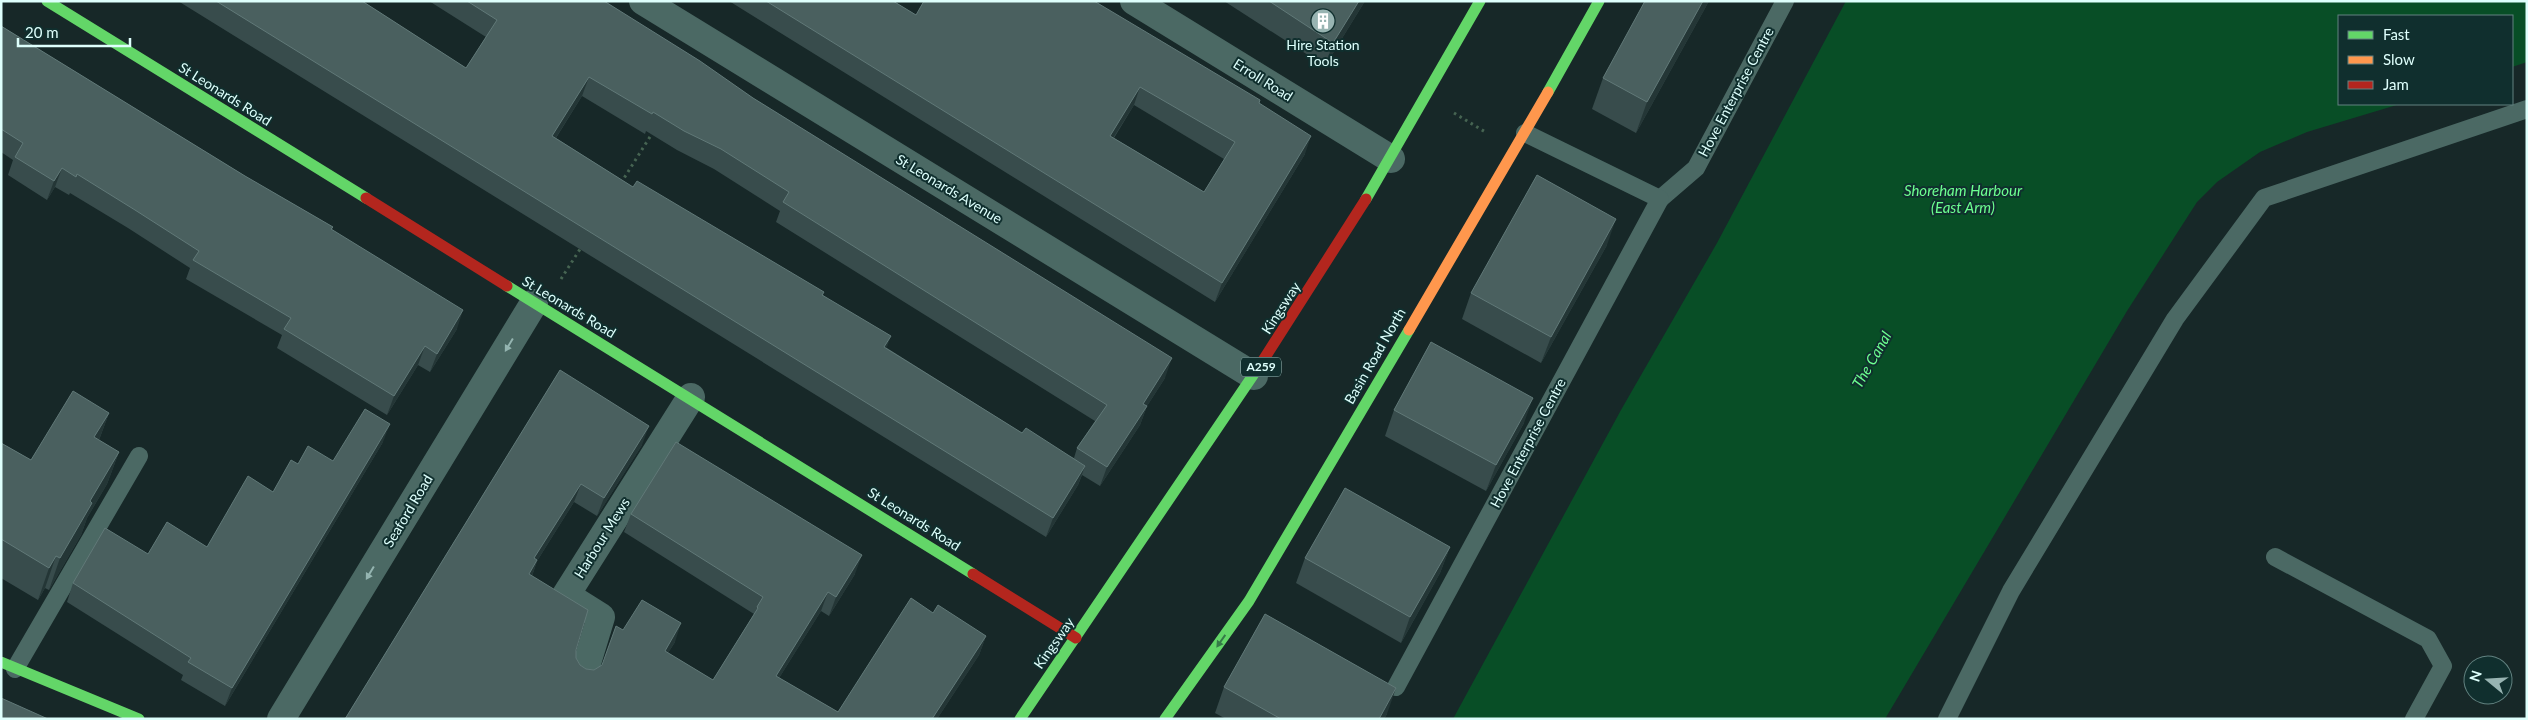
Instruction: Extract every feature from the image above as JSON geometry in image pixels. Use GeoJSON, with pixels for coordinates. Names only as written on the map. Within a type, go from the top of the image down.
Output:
{"type":"FeatureCollection","features":[{"type":"Feature","properties":{"kind":"street","name":"St Leonards Road"},"geometry":{"type":"LineString","coordinates":[[47,1],[538,306],[691,397],[1076,638]]}},
{"type":"Feature","properties":{"kind":"street","name":"St Leonards Avenue"},"geometry":{"type":"LineString","coordinates":[[644,1],[1254,376]]}},
{"type":"Feature","properties":{"kind":"street","name":"Erroll Road"},"geometry":{"type":"LineString","coordinates":[[1134,1],[1391,159]]}},
{"type":"Feature","properties":{"kind":"street","name":"Kingsway"},"geometry":{"type":"LineString","coordinates":[[1020,719],[1148,536],[1334,253],[1427,98],[1480,1]]}},
{"type":"Feature","properties":{"kind":"street","name":"Basin Road North"},"geometry":{"type":"LineString","coordinates":[[1165,719],[1249,601],[1525,133],[1599,1]]}},
{"type":"Feature","properties":{"kind":"street","name":"Seaford Road"},"geometry":{"type":"LineString","coordinates":[[281,719],[538,306]]}},
{"type":"Feature","properties":{"kind":"street","name":"Harbour Mews"},"geometry":{"type":"LineString","coordinates":[[584,673],[601,617],[566,595],[691,397]]}},
{"type":"Feature","properties":{"kind":"street"},"geometry":{"type":"LineString","coordinates":[[8,665],[139,719]]}},
{"type":"Feature","properties":{"kind":"lane","name":"Hove Enterprise Centre"},"geometry":{"type":"LineString","coordinates":[[1396,687],[1660,200],[1696,168],[1785,1]]}},
{"type":"Feature","properties":{"kind":"lane"},"geometry":{"type":"LineString","coordinates":[[1947,719],[2012,591],[2175,319],[2264,198],[2527,109]]}},
{"type":"Feature","properties":{"kind":"lane"},"geometry":{"type":"LineString","coordinates":[[1525,133],[1660,200]]}},
{"type":"Feature","properties":{"kind":"lane"},"geometry":{"type":"LineString","coordinates":[[8,665],[139,456]]}},
{"type":"Feature","properties":{"kind":"lane"},"geometry":{"type":"LineString","coordinates":[[2275,557],[2428,640],[2443,666],[2414,719]]}},
{"type":"Feature","properties":{"kind":"path"},"geometry":{"type":"LineString","coordinates":[[1427,98],[1494,136]]}},
{"type":"Feature","properties":{"kind":"path"},"geometry":{"type":"LineString","coordinates":[[621,184],[657,125]]}},
{"type":"Feature","properties":{"kind":"path"},"geometry":{"type":"LineString","coordinates":[[538,306],[584,242]]}},
{"type":"Feature","properties":{"kind":"water","name":"Shoreham Harbour (East Arm)"},"geometry":{"type":"Polygon","coordinates":[[[1846,1],[2527,1],[2527,62],[2513,67],[2513,15],[2338,15],[2338,105],[2397,105],[2307,132],[2260,152],[2217,182],[2197,202],[2127,311],[1885,719],[1453,719],[1621,410],[1717,243],[1846,1]]]}},
{"type":"Feature","properties":{"kind":"building"},"geometry":{"type":"Polygon","coordinates":[[[216,1],[362,1],[466,68],[497,20],[467,1],[604,1],[700,61],[753,98],[1172,358],[1143,404],[1147,406],[1107,467],[1077,448],[1107,405],[783,202],[789,192],[721,149],[684,131],[653,112],[652,114],[589,77],[552,136],[633,187],[637,181],[824,292],[822,295],[891,336],[884,347],[1022,433],[1026,428],[1085,466],[1053,518],[216,1]]]}},
{"type":"Feature","properties":{"kind":"building"},"geometry":{"type":"Polygon","coordinates":[[[766,1],[893,1],[916,15],[924,1],[1094,1],[1260,100],[1259,103],[1311,136],[1222,283],[766,1]],[[1140,87],[1110,136],[1204,192],[1235,142],[1140,87]]]}},
{"type":"Feature","properties":{"kind":"building"},"geometry":{"type":"Polygon","coordinates":[[[1269,1],[1359,1],[1333,43],[1269,1]]]}},
{"type":"Feature","properties":{"kind":"building"},"geometry":{"type":"Polygon","coordinates":[[[1645,1],[1703,1],[1647,102],[1603,78],[1645,1]]]}},
{"type":"Feature","properties":{"kind":"building"},"geometry":{"type":"Polygon","coordinates":[[[1,26],[245,176],[333,227],[331,229],[463,310],[437,354],[425,346],[394,396],[284,329],[291,318],[193,260],[199,251],[135,210],[77,174],[76,177],[62,168],[54,181],[15,157],[23,143],[1,129],[1,26]]]}},
{"type":"Feature","properties":{"kind":"building"},"geometry":{"type":"Polygon","coordinates":[[[1537,175],[1616,219],[1551,337],[1471,293],[1537,175]]]}},
{"type":"Feature","properties":{"kind":"building"},"geometry":{"type":"Polygon","coordinates":[[[1431,342],[1533,398],[1496,465],[1394,410],[1431,342]]]}},
{"type":"Feature","properties":{"kind":"building"},"geometry":{"type":"Polygon","coordinates":[[[560,370],[649,426],[604,498],[581,484],[534,558],[537,560],[529,574],[588,610],[576,650],[576,658],[580,665],[586,669],[594,670],[602,665],[616,626],[623,630],[642,600],[681,623],[665,651],[713,680],[763,597],[631,514],[676,442],[862,555],[836,597],[828,592],[776,676],[838,712],[911,598],[933,613],[938,605],[986,636],[932,719],[345,719],[560,370]]]}},
{"type":"Feature","properties":{"kind":"building"},"geometry":{"type":"Polygon","coordinates":[[[73,391],[109,413],[94,437],[119,452],[90,501],[92,503],[60,558],[56,556],[49,568],[1,539],[1,443],[31,460],[73,391]]]}},
{"type":"Feature","properties":{"kind":"building"},"geometry":{"type":"Polygon","coordinates":[[[365,409],[390,424],[232,688],[188,662],[191,658],[73,583],[105,528],[148,554],[167,522],[207,547],[248,476],[273,492],[291,460],[298,464],[308,446],[333,461],[365,409]]]}},
{"type":"Feature","properties":{"kind":"building"},"geometry":{"type":"Polygon","coordinates":[[[1345,488],[1450,547],[1410,617],[1305,558],[1345,488]]]}},
{"type":"Feature","properties":{"kind":"building"},"geometry":{"type":"Polygon","coordinates":[[[1265,614],[1396,688],[1379,719],[1281,719],[1224,687],[1265,614]]]}},
{"type":"Feature","properties":{"kind":"building"},"geometry":{"type":"Polygon","coordinates":[[[1,698],[48,719],[1,719],[1,698]]]}},
{"type":"Feature","properties":{"kind":"traffic: fast"},"geometry":{"type":"LineString","coordinates":[[47,1],[366,198]]}},
{"type":"Feature","properties":{"kind":"traffic: fast"},"geometry":{"type":"LineString","coordinates":[[1366,199],[1480,1]]}},
{"type":"Feature","properties":{"kind":"traffic: fast"},"geometry":{"type":"LineString","coordinates":[[1548,92],[1599,1]]}},
{"type":"Feature","properties":{"kind":"traffic: fast"},"geometry":{"type":"LineString","coordinates":[[507,286],[973,574]]}},
{"type":"Feature","properties":{"kind":"traffic: fast"},"geometry":{"type":"LineString","coordinates":[[1165,719],[1249,601],[1409,330]]}},
{"type":"Feature","properties":{"kind":"traffic: fast"},"geometry":{"type":"LineString","coordinates":[[1020,719],[1262,362]]}},
{"type":"Feature","properties":{"kind":"traffic: fast"},"geometry":{"type":"LineString","coordinates":[[1,662],[139,719]]}},
{"type":"Feature","properties":{"kind":"traffic: slow"},"geometry":{"type":"LineString","coordinates":[[1409,330],[1548,92]]}},
{"type":"Feature","properties":{"kind":"traffic: jam"},"geometry":{"type":"LineString","coordinates":[[366,198],[507,286]]}},
{"type":"Feature","properties":{"kind":"traffic: jam"},"geometry":{"type":"LineString","coordinates":[[1262,362],[1366,199]]}},
{"type":"Feature","properties":{"kind":"traffic: jam"},"geometry":{"type":"LineString","coordinates":[[973,574],[1076,638]]}},
{"type":"Feature","properties":{"kind":"place","name":"Hire Station Tools"},"geometry":{"type":"Point","coordinates":[1323,21]}},
{"type":"Feature","properties":{"kind":"water label","name":"The Canal"},"geometry":{"type":"Point","coordinates":[1872,360]}}]}
